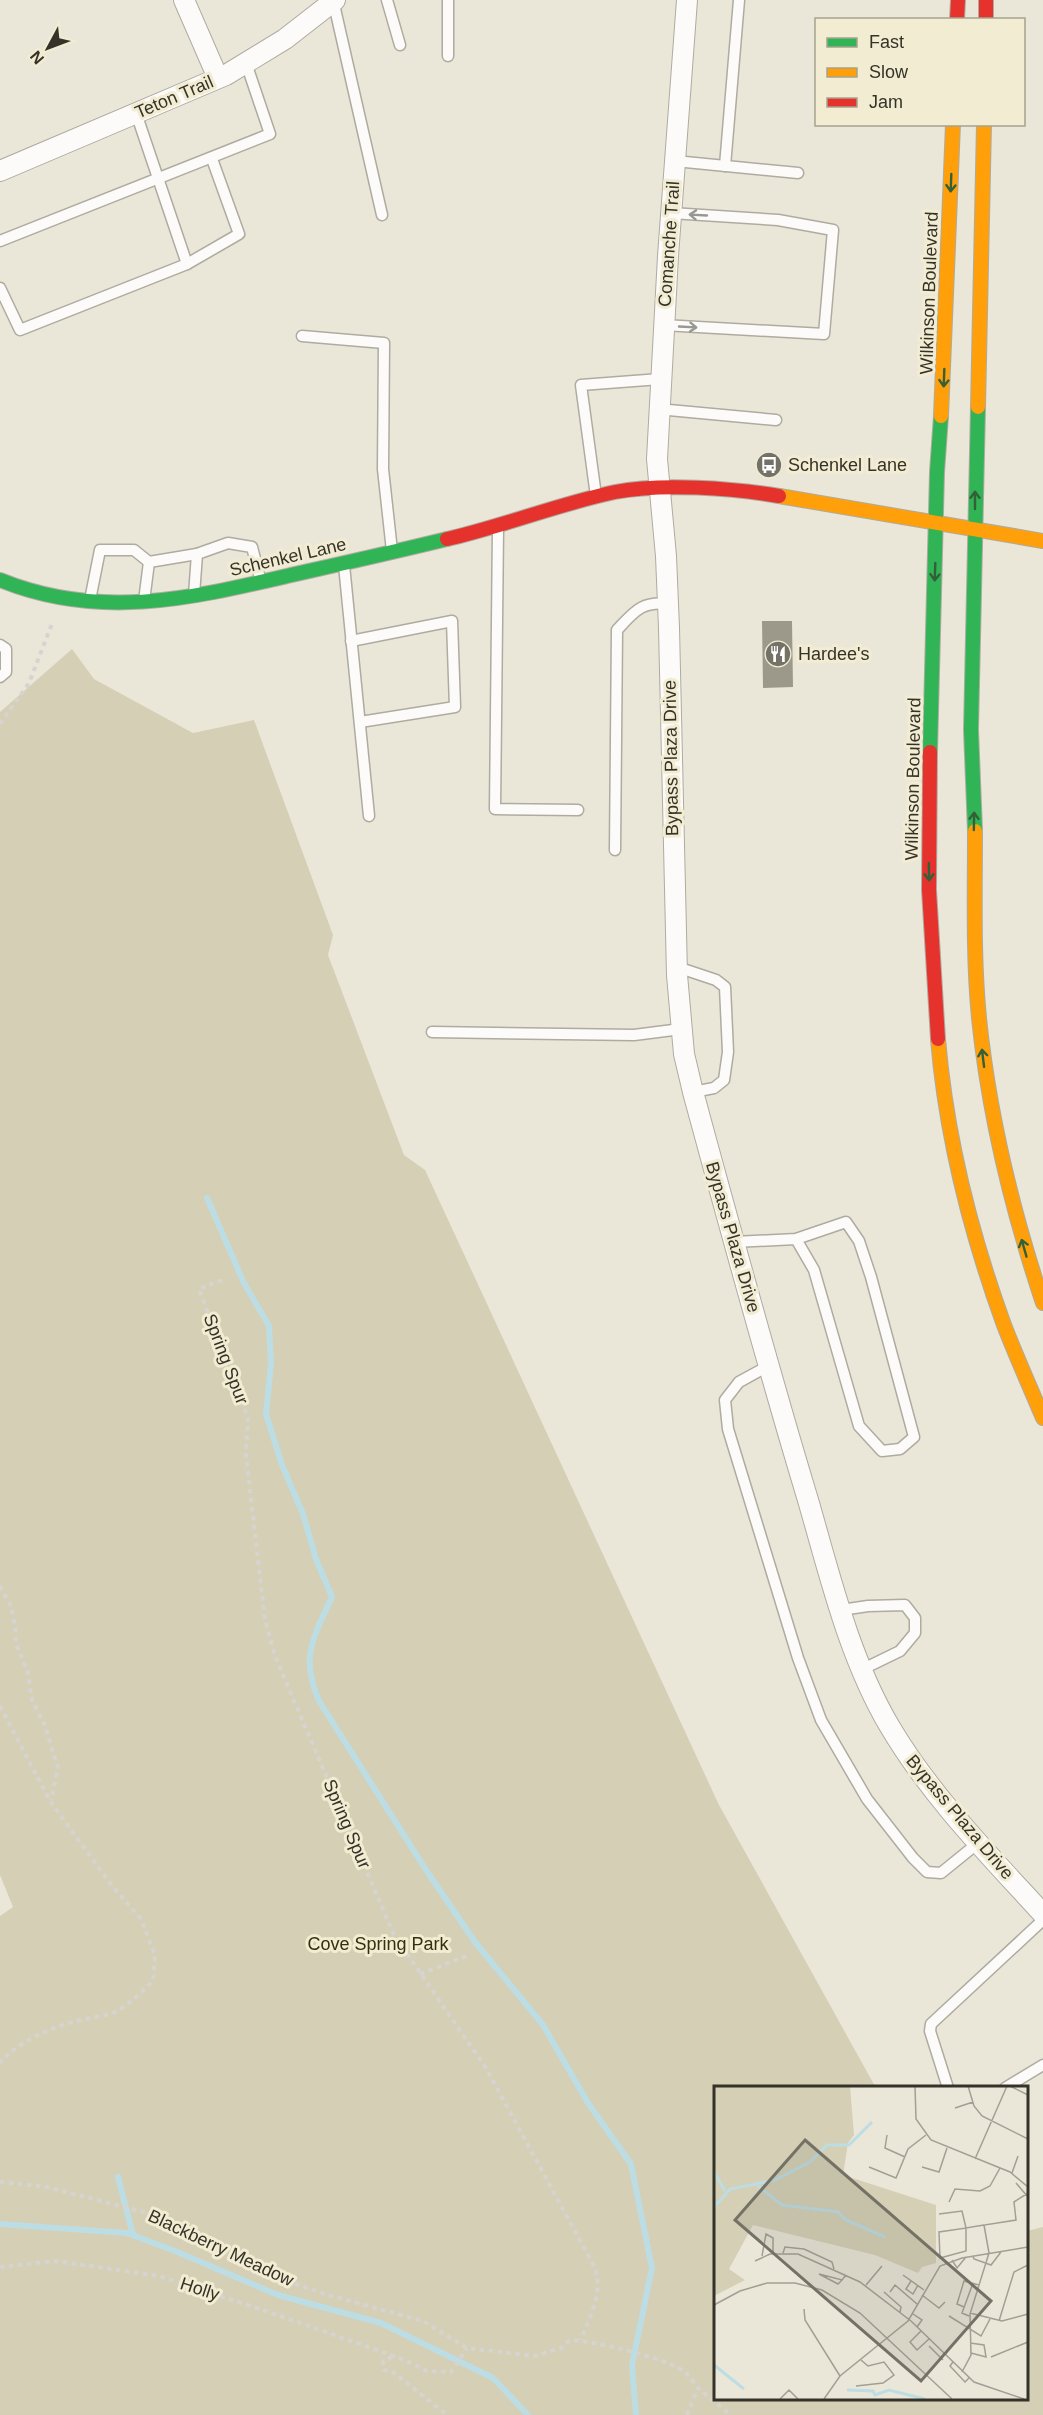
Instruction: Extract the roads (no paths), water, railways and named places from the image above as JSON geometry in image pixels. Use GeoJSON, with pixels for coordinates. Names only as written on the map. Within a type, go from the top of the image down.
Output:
{"type":"FeatureCollection","features":[{"type":"Feature","properties":{"kind":"main road"},"geometry":{"type":"LineString","coordinates":[[957,18],[958,0]]}},
{"type":"Feature","properties":{"kind":"main road"},"geometry":{"type":"LineString","coordinates":[[986,0],[986,18]]}},
{"type":"Feature","properties":{"kind":"main road","name":"Wilkinson Boulevard"},"geometry":{"type":"LineString","coordinates":[[953,126],[942,410],[937,472],[929,828],[931,951],[941,1075],[964,1199],[1004,1324],[1043,1418]]}},
{"type":"Feature","properties":{"kind":"main road"},"geometry":{"type":"LineString","coordinates":[[984,126],[971,730],[976,773],[974,920],[980,1031],[987,1088],[1015,1215],[1043,1304]]}},
{"type":"Feature","properties":{"kind":"main road","name":"Schenkel Lane"},"geometry":{"type":"LineString","coordinates":[[0,580],[61,601],[127,605],[194,597],[498,527],[616,492],[659,487],[746,490],[1043,541]]}},
{"type":"Feature","properties":{"kind":"street"},"geometry":{"type":"LineString","coordinates":[[184,0],[218,78]]}},
{"type":"Feature","properties":{"kind":"street","name":"Teton Trail"},"geometry":{"type":"LineString","coordinates":[[0,171],[218,78],[285,39],[333,0]]}},
{"type":"Feature","properties":{"kind":"street","name":"Comanche Trail"},"geometry":{"type":"LineString","coordinates":[[659,487],[658,409],[687,0]]}},
{"type":"Feature","properties":{"kind":"street","name":"Bypass Plaza Drive"},"geometry":{"type":"LineString","coordinates":[[659,487],[668,604],[677,967],[681,1029],[693,1092],[734,1242],[841,1610],[861,1670],[889,1726],[909,1757],[978,1843],[1043,1914]]}},
{"type":"Feature","properties":{"kind":"lane"},"geometry":{"type":"LineString","coordinates":[[333,0],[382,215]]}},
{"type":"Feature","properties":{"kind":"lane"},"geometry":{"type":"LineString","coordinates":[[387,0],[400,45]]}},
{"type":"Feature","properties":{"kind":"lane"},"geometry":{"type":"LineString","coordinates":[[447,56],[448,0]]}},
{"type":"Feature","properties":{"kind":"lane"},"geometry":{"type":"LineString","coordinates":[[725,165],[739,0]]}},
{"type":"Feature","properties":{"kind":"lane"},"geometry":{"type":"LineString","coordinates":[[0,241],[212,159],[270,134],[246,63]]}},
{"type":"Feature","properties":{"kind":"lane"},"geometry":{"type":"LineString","coordinates":[[136,113],[187,264]]}},
{"type":"Feature","properties":{"kind":"lane"},"geometry":{"type":"LineString","coordinates":[[0,288],[20,330],[187,264],[239,234],[212,159]]}},
{"type":"Feature","properties":{"kind":"lane"},"geometry":{"type":"LineString","coordinates":[[675,161],[798,173]]}},
{"type":"Feature","properties":{"kind":"lane"},"geometry":{"type":"LineString","coordinates":[[663,325],[824,334],[833,230],[778,220],[671,213]]}},
{"type":"Feature","properties":{"kind":"lane"},"geometry":{"type":"LineString","coordinates":[[302,336],[384,343],[383,469],[392,551]]}},
{"type":"Feature","properties":{"kind":"lane"},"geometry":{"type":"LineString","coordinates":[[596,497],[581,385],[660,379]]}},
{"type":"Feature","properties":{"kind":"lane"},"geometry":{"type":"LineString","coordinates":[[658,409],[776,420]]}},
{"type":"Feature","properties":{"kind":"lane"},"geometry":{"type":"LineString","coordinates":[[498,527],[495,809],[578,810]]}},
{"type":"Feature","properties":{"kind":"lane"},"geometry":{"type":"LineString","coordinates":[[89,601],[100,550],[134,550],[150,562],[196,555],[228,543],[252,547],[261,582]]}},
{"type":"Feature","properties":{"kind":"lane"},"geometry":{"type":"LineString","coordinates":[[194,597],[196,555]]}},
{"type":"Feature","properties":{"kind":"lane"},"geometry":{"type":"LineString","coordinates":[[144,603],[150,562]]}},
{"type":"Feature","properties":{"kind":"lane"},"geometry":{"type":"LineString","coordinates":[[343,562],[369,816]]}},
{"type":"Feature","properties":{"kind":"lane"},"geometry":{"type":"LineString","coordinates":[[615,850],[617,630],[636,610],[653,602],[668,604]]}},
{"type":"Feature","properties":{"kind":"lane"},"geometry":{"type":"LineString","coordinates":[[351,641],[452,621],[455,707],[360,722]]}},
{"type":"Feature","properties":{"kind":"lane"},"geometry":{"type":"LineString","coordinates":[[0,645],[6,649],[6,672],[0,677]]}},
{"type":"Feature","properties":{"kind":"lane"},"geometry":{"type":"LineString","coordinates":[[677,967],[716,980],[725,987],[728,1052],[724,1080],[714,1088],[693,1092]]}},
{"type":"Feature","properties":{"kind":"lane"},"geometry":{"type":"LineString","coordinates":[[432,1032],[634,1035],[681,1029]]}},
{"type":"Feature","properties":{"kind":"lane"},"geometry":{"type":"LineString","coordinates":[[734,1242],[796,1239],[846,1222],[859,1240],[914,1437],[900,1449],[882,1451],[859,1426],[814,1269],[796,1239]]}},
{"type":"Feature","properties":{"kind":"lane"},"geometry":{"type":"LineString","coordinates":[[770,1365],[739,1382],[725,1400],[728,1429],[798,1658],[821,1720],[867,1799],[913,1858],[927,1872],[941,1873],[978,1843]]}},
{"type":"Feature","properties":{"kind":"lane"},"geometry":{"type":"LineString","coordinates":[[841,1610],[868,1606],[905,1605],[915,1618],[915,1633],[900,1651],[861,1670]]}},
{"type":"Feature","properties":{"kind":"lane"},"geometry":{"type":"LineString","coordinates":[[947,2086],[930,2031],[931,2024],[1043,1920]]}},
{"type":"Feature","properties":{"kind":"lane"},"geometry":{"type":"LineString","coordinates":[[1008,2086],[1043,2065]]}},
{"type":"Feature","properties":{"kind":"waterway"},"geometry":{"type":"LineString","coordinates":[[207,1198],[244,1283],[269,1326],[271,1364],[266,1414],[282,1465],[303,1514],[316,1559],[332,1597],[311,1648],[310,1672],[319,1701],[426,1870],[475,1942],[543,2025],[588,2103],[631,2164],[652,2268],[632,2365],[636,2415]]}},
{"type":"Feature","properties":{"kind":"waterway"},"geometry":{"type":"LineString","coordinates":[[118,2177],[133,2235]]}},
{"type":"Feature","properties":{"kind":"waterway"},"geometry":{"type":"LineString","coordinates":[[0,2224],[127,2233],[278,2295],[381,2323],[493,2378],[528,2415]]}},
{"type":"Feature","properties":{"kind":"place","name":"Schenkel Lane"},"geometry":{"type":"Point","coordinates":[769,465]}},
{"type":"Feature","properties":{"kind":"place","name":"Hardee's"},"geometry":{"type":"Point","coordinates":[778,654]}},
{"type":"Feature","properties":{"kind":"park label","name":"Cove Spring Park"},"geometry":{"type":"Point","coordinates":[378,1944]}}]}
